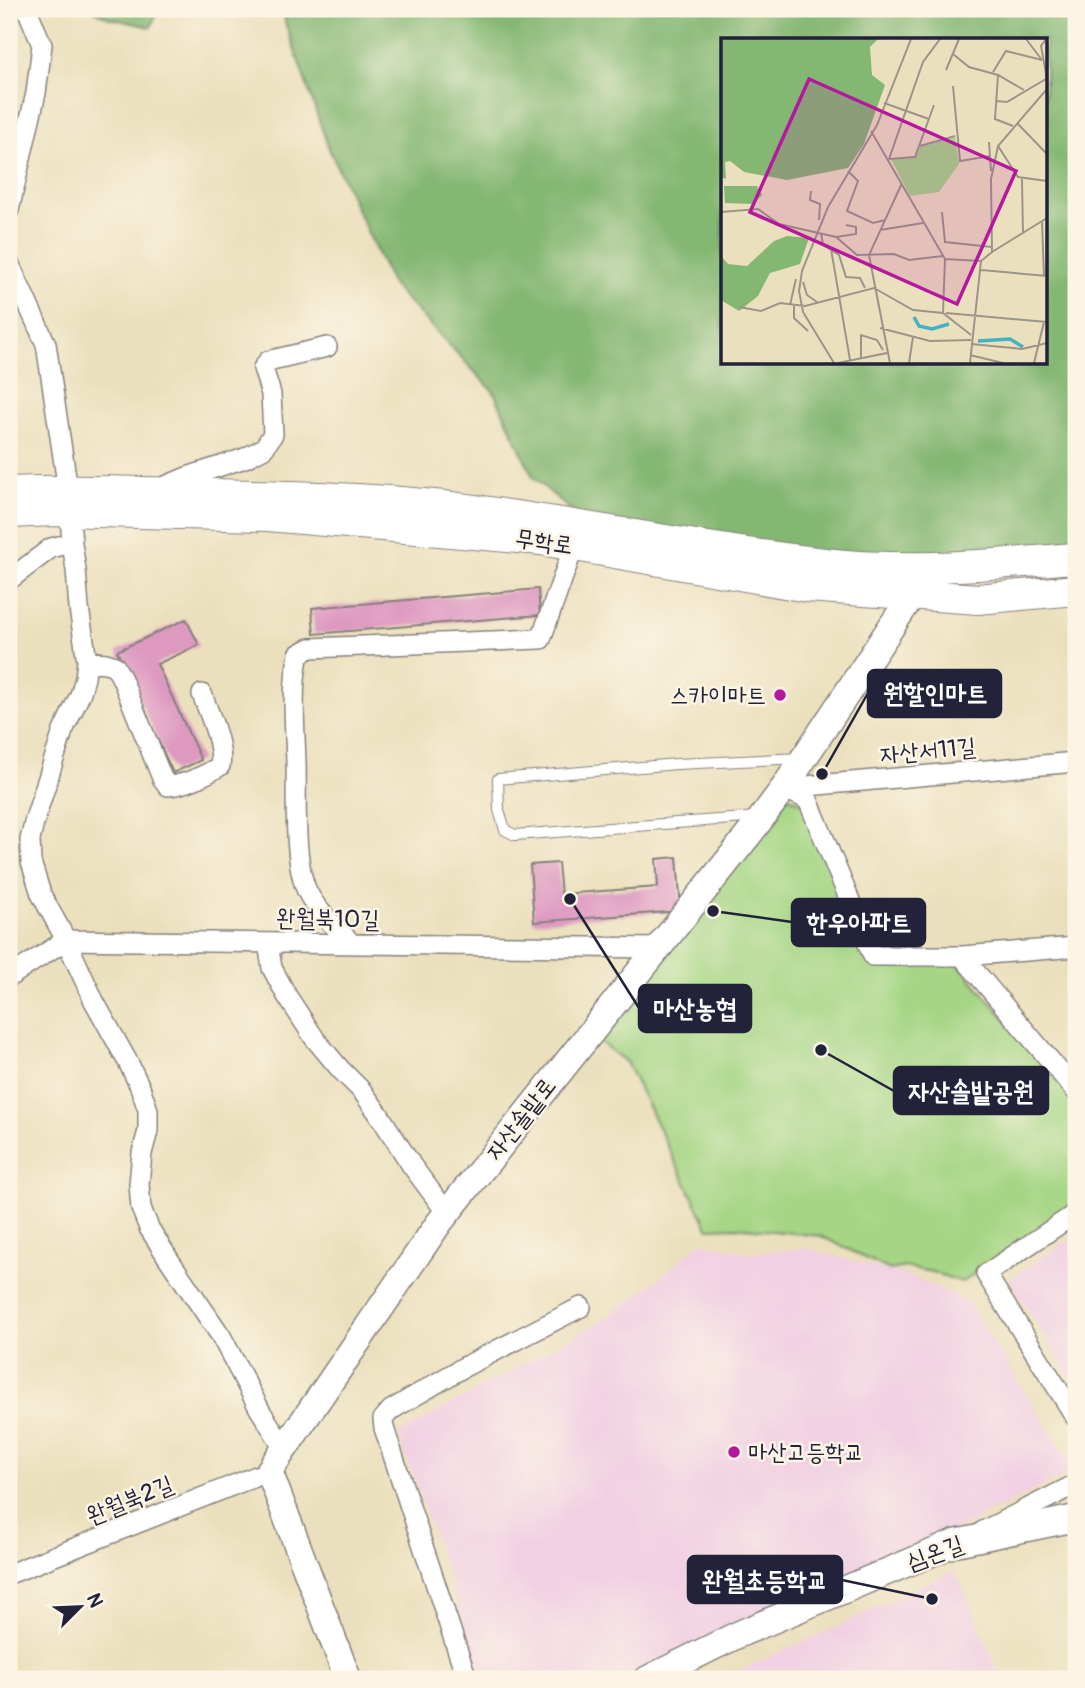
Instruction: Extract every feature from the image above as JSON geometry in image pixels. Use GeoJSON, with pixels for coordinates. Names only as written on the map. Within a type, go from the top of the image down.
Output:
{"type":"FeatureCollection","features":[{"type":"Feature","properties":{"kind":"main road","name":"무학로"},"geometry":{"type":"LineString","coordinates":[[9,492],[69,501],[541,540],[807,587],[915,581],[965,566],[1076,558]]}},
{"type":"Feature","properties":{"kind":"main road","name":"무학로"},"geometry":{"type":"LineString","coordinates":[[9,513],[69,501],[150,492],[419,504],[491,512],[836,564],[978,598],[1076,590]]}},
{"type":"Feature","properties":{"kind":"main road","name":"자산솔밭로"},"geometry":{"type":"LineString","coordinates":[[269,1471],[447,1213],[784,788],[915,581]]}},
{"type":"Feature","properties":{"kind":"main road"},"geometry":{"type":"LineString","coordinates":[[269,1471],[348,1679]]}},
{"type":"Feature","properties":{"kind":"main road","name":"심온길"},"geometry":{"type":"LineString","coordinates":[[648,1679],[737,1635],[961,1542],[1076,1518]]}},
{"type":"Feature","properties":{"kind":"street"},"geometry":{"type":"LineString","coordinates":[[9,210],[36,93],[42,45],[27,9]]}},
{"type":"Feature","properties":{"kind":"street"},"geometry":{"type":"LineString","coordinates":[[9,263],[46,344],[69,501],[87,661],[80,695],[59,741],[30,840],[31,862],[41,894],[94,1001],[141,1087],[148,1110],[148,1131],[142,1153],[139,1184],[141,1208],[149,1228],[221,1336],[260,1410],[284,1448]]}},
{"type":"Feature","properties":{"kind":"street"},"geometry":{"type":"LineString","coordinates":[[150,492],[245,458],[264,448],[273,434],[271,394],[262,368],[268,361],[327,347]]}},
{"type":"Feature","properties":{"kind":"street"},"geometry":{"type":"LineString","coordinates":[[9,580],[51,548],[72,543]]}},
{"type":"Feature","properties":{"kind":"street"},"geometry":{"type":"LineString","coordinates":[[352,944],[312,901],[300,869],[295,722],[296,666],[299,654],[310,648],[541,639],[574,546]]}},
{"type":"Feature","properties":{"kind":"street"},"geometry":{"type":"LineString","coordinates":[[87,661],[115,666],[162,778],[168,786],[211,772],[220,766],[222,758],[218,740],[202,694]]}},
{"type":"Feature","properties":{"kind":"street","name":"자산서11길"},"geometry":{"type":"LineString","coordinates":[[784,788],[1076,762]]}},
{"type":"Feature","properties":{"kind":"street"},"geometry":{"type":"LineString","coordinates":[[784,788],[808,800],[873,956],[962,956],[1076,947]]}},
{"type":"Feature","properties":{"kind":"street"},"geometry":{"type":"LineString","coordinates":[[9,977],[66,940]]}},
{"type":"Feature","properties":{"kind":"street","name":"완월북10길"},"geometry":{"type":"LineString","coordinates":[[66,940],[657,948]]}},
{"type":"Feature","properties":{"kind":"street"},"geometry":{"type":"LineString","coordinates":[[268,943],[272,968],[315,1039],[362,1091],[447,1213]]}},
{"type":"Feature","properties":{"kind":"street"},"geometry":{"type":"LineString","coordinates":[[962,956],[1076,1091]]}},
{"type":"Feature","properties":{"kind":"street"},"geometry":{"type":"LineString","coordinates":[[1076,1213],[986,1274],[1076,1418]]}},
{"type":"Feature","properties":{"kind":"street"},"geometry":{"type":"LineString","coordinates":[[467,1679],[383,1419],[391,1410],[464,1367],[581,1307]]}},
{"type":"Feature","properties":{"kind":"street","name":"완월북2길"},"geometry":{"type":"LineString","coordinates":[[9,1574],[269,1471]]}},
{"type":"Feature","properties":{"kind":"street"},"geometry":{"type":"LineString","coordinates":[[961,1542],[1076,1484]]}},
{"type":"Feature","properties":{"kind":"lane"},"geometry":{"type":"LineString","coordinates":[[762,816],[515,835],[505,830],[499,810],[498,779],[804,757]]}},
{"type":"Feature","properties":{"kind":"shaded area"},"geometry":{"type":"Polygon","coordinates":[[[1076,1235],[1076,1386],[1009,1279],[1076,1235]]]}},
{"type":"Feature","properties":{"kind":"shaded area","name":"마산고등학교"},"geometry":{"type":"Polygon","coordinates":[[[700,1242],[753,1253],[805,1248],[910,1276],[967,1301],[1075,1470],[964,1525],[615,1679],[484,1679],[398,1434],[599,1322],[662,1277],[700,1242]]]}},
{"type":"Feature","properties":{"kind":"shaded area"},"geometry":{"type":"Polygon","coordinates":[[[955,1570],[1002,1679],[720,1679],[837,1627],[955,1570]]]}},
{"type":"Feature","properties":{"kind":"green space"},"geometry":{"type":"Polygon","coordinates":[[[91,9],[158,9],[151,27],[109,18],[91,9]]]}},
{"type":"Feature","properties":{"kind":"green space"},"geometry":{"type":"Polygon","coordinates":[[[284,9],[1076,9],[1076,556],[977,567],[594,531],[533,477],[494,392],[392,285],[329,149],[285,22],[284,9]]]}},
{"type":"Feature","properties":{"kind":"green space"},"geometry":{"type":"Polygon","coordinates":[[[788,796],[804,804],[870,961],[956,961],[1076,1102],[1076,1206],[962,1282],[905,1267],[890,1270],[821,1236],[735,1227],[708,1228],[626,1062],[596,1039],[788,796]]]}},
{"type":"Feature","properties":{"kind":"building"},"geometry":{"type":"Polygon","coordinates":[[[538,589],[540,615],[314,634],[312,608],[538,589]]]}},
{"type":"Feature","properties":{"kind":"building"},"geometry":{"type":"Polygon","coordinates":[[[186,619],[199,645],[157,664],[201,760],[173,773],[117,651],[186,619]]]}},
{"type":"Feature","properties":{"kind":"building"},"geometry":{"type":"Polygon","coordinates":[[[677,857],[681,911],[534,922],[530,865],[558,863],[561,894],[658,887],[656,859],[677,857]]]}},
{"type":"Feature","properties":{"kind":"place","name":"스카이마트"},"geometry":{"type":"Point","coordinates":[780,695]}},
{"type":"Feature","properties":{"kind":"place","name":"원할인마트"},"geometry":{"type":"Point","coordinates":[822,774]}},
{"type":"Feature","properties":{"kind":"place","name":"마산농협"},"geometry":{"type":"Point","coordinates":[570,899]}},
{"type":"Feature","properties":{"kind":"place","name":"한우아파트"},"geometry":{"type":"Point","coordinates":[713,911]}},
{"type":"Feature","properties":{"kind":"place","name":"자산솔밭공원"},"geometry":{"type":"Point","coordinates":[821,1050]}},
{"type":"Feature","properties":{"kind":"place","name":"마산고등학교"},"geometry":{"type":"Point","coordinates":[734,1452]}},
{"type":"Feature","properties":{"kind":"place","name":"완월초등학교"},"geometry":{"type":"Point","coordinates":[932,1599]}}]}
